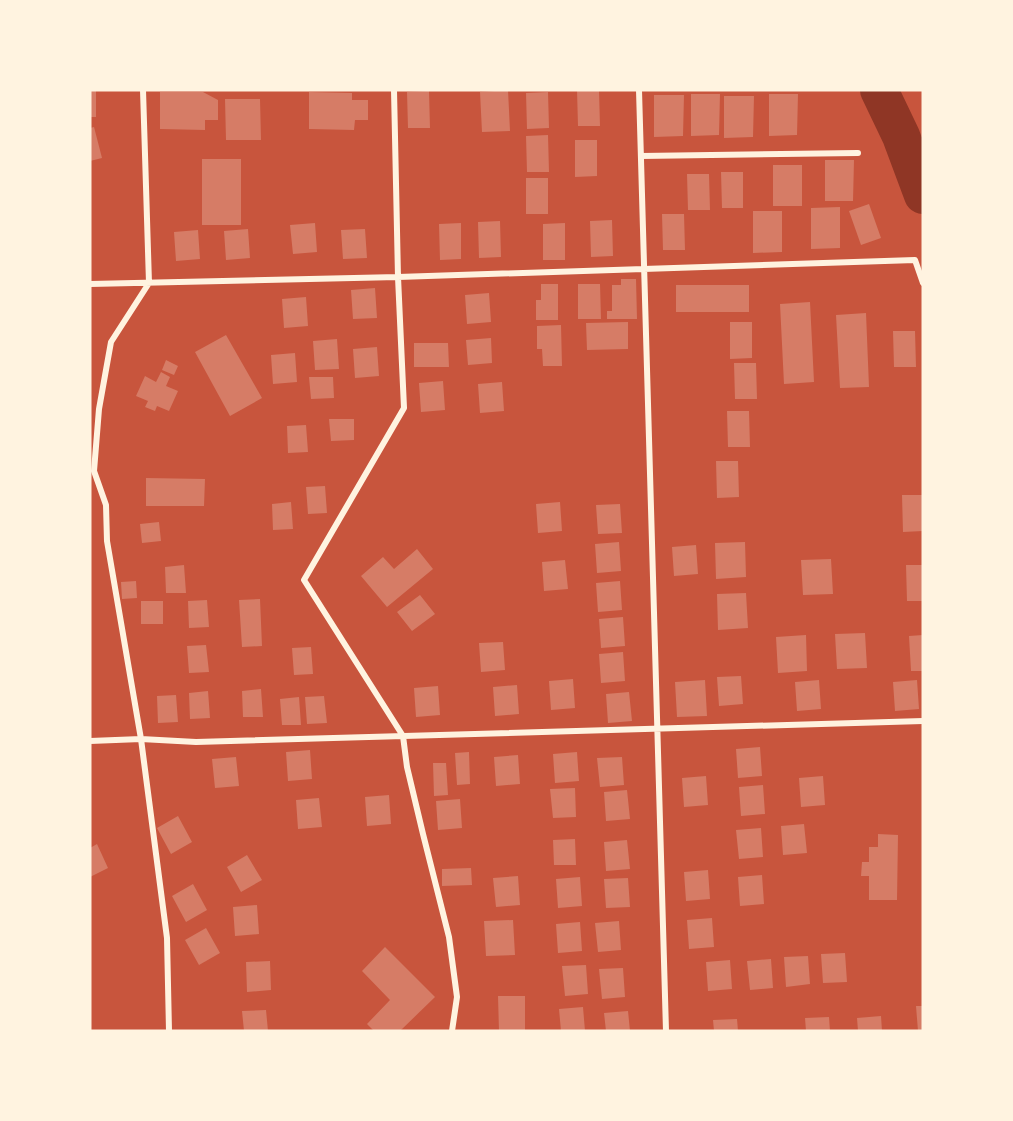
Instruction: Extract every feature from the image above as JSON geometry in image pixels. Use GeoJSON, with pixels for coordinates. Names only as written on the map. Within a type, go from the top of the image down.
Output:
{"type":"FeatureCollection","features":[{"type":"Feature","properties":{"kind":"street"},"geometry":{"type":"LineString","coordinates":[[143,90],[149,283],[111,342],[99,409],[94,471],[106,505],[107,541],[141,740],[168,938],[169,1031]]}},
{"type":"Feature","properties":{"kind":"street"},"geometry":{"type":"LineString","coordinates":[[394,90],[404,408],[304,580],[403,736],[418,812],[449,937],[457,997],[452,1031]]}},
{"type":"Feature","properties":{"kind":"street"},"geometry":{"type":"LineString","coordinates":[[639,90],[666,1031]]}},
{"type":"Feature","properties":{"kind":"street"},"geometry":{"type":"LineString","coordinates":[[642,156],[858,153]]}},
{"type":"Feature","properties":{"kind":"street"},"geometry":{"type":"LineString","coordinates":[[90,284],[645,270],[915,260],[923,284]]}},
{"type":"Feature","properties":{"kind":"street"},"geometry":{"type":"LineString","coordinates":[[90,741],[196,742],[923,721]]}},
{"type":"Feature","properties":{"kind":"building"},"geometry":{"type":"Polygon","coordinates":[[[90,90],[96,90],[96,117],[90,117],[90,90]]]}},
{"type":"Feature","properties":{"kind":"building"},"geometry":{"type":"Polygon","coordinates":[[[508,90],[510,131],[482,132],[480,92],[508,90]]]}},
{"type":"Feature","properties":{"kind":"building"},"geometry":{"type":"Polygon","coordinates":[[[577,90],[599,90],[600,126],[578,126],[577,90]]]}},
{"type":"Feature","properties":{"kind":"building"},"geometry":{"type":"Polygon","coordinates":[[[429,91],[430,128],[408,128],[407,92],[429,91]]]}},
{"type":"Feature","properties":{"kind":"building"},"geometry":{"type":"Polygon","coordinates":[[[160,92],[203,92],[218,100],[218,120],[205,120],[205,130],[160,129],[160,92]]]}},
{"type":"Feature","properties":{"kind":"building"},"geometry":{"type":"Polygon","coordinates":[[[309,92],[352,93],[352,100],[368,100],[368,120],[355,120],[354,130],[309,129],[309,92]]]}},
{"type":"Feature","properties":{"kind":"building"},"geometry":{"type":"Polygon","coordinates":[[[548,92],[549,128],[527,129],[526,93],[548,92]]]}},
{"type":"Feature","properties":{"kind":"building"},"geometry":{"type":"Polygon","coordinates":[[[691,94],[720,94],[719,135],[691,136],[691,94]]]}},
{"type":"Feature","properties":{"kind":"building"},"geometry":{"type":"Polygon","coordinates":[[[769,94],[798,94],[797,135],[769,136],[769,94]]]}},
{"type":"Feature","properties":{"kind":"building"},"geometry":{"type":"Polygon","coordinates":[[[654,95],[684,95],[683,136],[654,137],[654,95]]]}},
{"type":"Feature","properties":{"kind":"building"},"geometry":{"type":"Polygon","coordinates":[[[724,96],[754,96],[753,137],[724,138],[724,96]]]}},
{"type":"Feature","properties":{"kind":"building"},"geometry":{"type":"Polygon","coordinates":[[[225,99],[260,99],[261,140],[226,140],[225,99]]]}},
{"type":"Feature","properties":{"kind":"building"},"geometry":{"type":"Polygon","coordinates":[[[94,127],[102,158],[90,161],[90,128],[94,127]]]}},
{"type":"Feature","properties":{"kind":"building"},"geometry":{"type":"Polygon","coordinates":[[[548,135],[549,172],[527,172],[526,136],[548,135]]]}},
{"type":"Feature","properties":{"kind":"building"},"geometry":{"type":"Polygon","coordinates":[[[575,140],[597,140],[597,176],[575,177],[575,140]]]}},
{"type":"Feature","properties":{"kind":"building"},"geometry":{"type":"Polygon","coordinates":[[[202,159],[241,159],[241,225],[202,225],[202,159]]]}},
{"type":"Feature","properties":{"kind":"building"},"geometry":{"type":"Polygon","coordinates":[[[825,160],[854,160],[853,201],[825,201],[825,160]]]}},
{"type":"Feature","properties":{"kind":"building"},"geometry":{"type":"Polygon","coordinates":[[[773,165],[802,165],[802,206],[773,206],[773,165]]]}},
{"type":"Feature","properties":{"kind":"building"},"geometry":{"type":"Polygon","coordinates":[[[721,172],[743,172],[743,208],[722,208],[721,172]]]}},
{"type":"Feature","properties":{"kind":"building"},"geometry":{"type":"Polygon","coordinates":[[[687,174],[709,174],[710,210],[688,210],[687,174]]]}},
{"type":"Feature","properties":{"kind":"building"},"geometry":{"type":"Polygon","coordinates":[[[526,178],[548,178],[548,214],[526,214],[526,178]]]}},
{"type":"Feature","properties":{"kind":"building"},"geometry":{"type":"Polygon","coordinates":[[[869,204],[881,238],[861,245],[849,211],[869,204]]]}},
{"type":"Feature","properties":{"kind":"building"},"geometry":{"type":"Polygon","coordinates":[[[840,207],[840,248],[811,249],[811,208],[840,207]]]}},
{"type":"Feature","properties":{"kind":"building"},"geometry":{"type":"Polygon","coordinates":[[[753,211],[782,211],[782,252],[753,253],[753,211]]]}},
{"type":"Feature","properties":{"kind":"building"},"geometry":{"type":"Polygon","coordinates":[[[662,214],[684,214],[685,250],[663,250],[662,214]]]}},
{"type":"Feature","properties":{"kind":"building"},"geometry":{"type":"Polygon","coordinates":[[[612,220],[613,256],[591,257],[590,221],[612,220]]]}},
{"type":"Feature","properties":{"kind":"building"},"geometry":{"type":"Polygon","coordinates":[[[500,221],[501,257],[479,258],[478,222],[500,221]]]}},
{"type":"Feature","properties":{"kind":"building"},"geometry":{"type":"Polygon","coordinates":[[[315,223],[317,252],[293,254],[290,225],[315,223]]]}},
{"type":"Feature","properties":{"kind":"building"},"geometry":{"type":"Polygon","coordinates":[[[461,223],[461,259],[440,260],[439,224],[461,223]]]}},
{"type":"Feature","properties":{"kind":"building"},"geometry":{"type":"Polygon","coordinates":[[[565,223],[565,260],[543,260],[543,224],[565,223]]]}},
{"type":"Feature","properties":{"kind":"building"},"geometry":{"type":"Polygon","coordinates":[[[248,229],[250,258],[226,260],[224,231],[248,229]]]}},
{"type":"Feature","properties":{"kind":"building"},"geometry":{"type":"Polygon","coordinates":[[[365,229],[367,258],[343,259],[341,230],[365,229]]]}},
{"type":"Feature","properties":{"kind":"building"},"geometry":{"type":"Polygon","coordinates":[[[198,230],[200,259],[176,261],[174,232],[198,230]]]}},
{"type":"Feature","properties":{"kind":"building"},"geometry":{"type":"Polygon","coordinates":[[[621,279],[636,279],[637,319],[607,319],[607,311],[612,311],[612,285],[621,285],[621,279]]]}},
{"type":"Feature","properties":{"kind":"building"},"geometry":{"type":"Polygon","coordinates":[[[541,284],[558,284],[558,320],[536,320],[536,300],[541,300],[541,284]]]}},
{"type":"Feature","properties":{"kind":"building"},"geometry":{"type":"Polygon","coordinates":[[[578,284],[600,284],[601,319],[578,319],[578,284]]]}},
{"type":"Feature","properties":{"kind":"building"},"geometry":{"type":"Polygon","coordinates":[[[676,285],[749,285],[749,312],[676,312],[676,285]]]}},
{"type":"Feature","properties":{"kind":"building"},"geometry":{"type":"Polygon","coordinates":[[[375,288],[377,318],[353,319],[351,290],[375,288]]]}},
{"type":"Feature","properties":{"kind":"building"},"geometry":{"type":"Polygon","coordinates":[[[489,293],[491,322],[467,324],[465,295],[489,293]]]}},
{"type":"Feature","properties":{"kind":"building"},"geometry":{"type":"Polygon","coordinates":[[[306,297],[308,326],[284,328],[282,299],[306,297]]]}},
{"type":"Feature","properties":{"kind":"building"},"geometry":{"type":"Polygon","coordinates":[[[810,302],[814,382],[784,384],[780,304],[810,302]]]}},
{"type":"Feature","properties":{"kind":"building"},"geometry":{"type":"Polygon","coordinates":[[[866,313],[869,387],[840,388],[836,315],[866,313]]]}},
{"type":"Feature","properties":{"kind":"building"},"geometry":{"type":"Polygon","coordinates":[[[628,322],[628,349],[587,350],[586,323],[628,322]]]}},
{"type":"Feature","properties":{"kind":"building"},"geometry":{"type":"Polygon","coordinates":[[[730,322],[752,322],[752,358],[730,359],[730,322]]]}},
{"type":"Feature","properties":{"kind":"building"},"geometry":{"type":"Polygon","coordinates":[[[561,325],[562,366],[543,366],[542,349],[537,349],[537,326],[561,325]]]}},
{"type":"Feature","properties":{"kind":"building"},"geometry":{"type":"Polygon","coordinates":[[[893,331],[915,331],[916,367],[894,367],[893,331]]]}},
{"type":"Feature","properties":{"kind":"building"},"geometry":{"type":"Polygon","coordinates":[[[226,335],[262,398],[230,416],[195,352],[226,335]]]}},
{"type":"Feature","properties":{"kind":"building"},"geometry":{"type":"Polygon","coordinates":[[[491,338],[492,363],[468,365],[466,340],[491,338]]]}},
{"type":"Feature","properties":{"kind":"building"},"geometry":{"type":"Polygon","coordinates":[[[337,339],[339,369],[315,370],[313,341],[337,339]]]}},
{"type":"Feature","properties":{"kind":"building"},"geometry":{"type":"Polygon","coordinates":[[[414,343],[448,343],[449,367],[414,367],[414,343]]]}},
{"type":"Feature","properties":{"kind":"building"},"geometry":{"type":"Polygon","coordinates":[[[377,347],[379,376],[355,378],[353,349],[377,347]]]}},
{"type":"Feature","properties":{"kind":"building"},"geometry":{"type":"Polygon","coordinates":[[[295,353],[297,382],[273,384],[271,355],[295,353]]]}},
{"type":"Feature","properties":{"kind":"building"},"geometry":{"type":"Polygon","coordinates":[[[166,360],[178,366],[174,375],[162,370],[166,360]]]}},
{"type":"Feature","properties":{"kind":"building"},"geometry":{"type":"Polygon","coordinates":[[[734,363],[756,363],[757,399],[735,399],[734,363]]]}},
{"type":"Feature","properties":{"kind":"building"},"geometry":{"type":"Polygon","coordinates":[[[161,372],[170,377],[166,386],[178,391],[169,411],[157,406],[155,411],[145,407],[148,401],[136,396],[145,376],[156,382],[161,372]]]}},
{"type":"Feature","properties":{"kind":"building"},"geometry":{"type":"Polygon","coordinates":[[[309,377],[333,377],[334,398],[311,399],[309,377]]]}},
{"type":"Feature","properties":{"kind":"building"},"geometry":{"type":"Polygon","coordinates":[[[443,381],[445,410],[421,412],[419,383],[443,381]]]}},
{"type":"Feature","properties":{"kind":"building"},"geometry":{"type":"Polygon","coordinates":[[[502,382],[504,411],[480,413],[478,384],[502,382]]]}},
{"type":"Feature","properties":{"kind":"building"},"geometry":{"type":"Polygon","coordinates":[[[727,411],[749,411],[750,447],[728,447],[727,411]]]}},
{"type":"Feature","properties":{"kind":"building"},"geometry":{"type":"Polygon","coordinates":[[[329,419],[354,419],[354,440],[331,441],[329,419]]]}},
{"type":"Feature","properties":{"kind":"building"},"geometry":{"type":"Polygon","coordinates":[[[306,425],[308,452],[288,453],[287,426],[306,425]]]}},
{"type":"Feature","properties":{"kind":"building"},"geometry":{"type":"Polygon","coordinates":[[[716,461],[738,461],[739,497],[717,498],[716,461]]]}},
{"type":"Feature","properties":{"kind":"building"},"geometry":{"type":"Polygon","coordinates":[[[146,478],[205,479],[204,506],[146,506],[146,478]]]}},
{"type":"Feature","properties":{"kind":"building"},"geometry":{"type":"Polygon","coordinates":[[[325,486],[327,513],[308,514],[306,487],[325,486]]]}},
{"type":"Feature","properties":{"kind":"building"},"geometry":{"type":"Polygon","coordinates":[[[902,495],[923,495],[923,531],[903,532],[902,495]]]}},
{"type":"Feature","properties":{"kind":"building"},"geometry":{"type":"Polygon","coordinates":[[[291,502],[293,529],[273,530],[272,504],[291,502]]]}},
{"type":"Feature","properties":{"kind":"building"},"geometry":{"type":"Polygon","coordinates":[[[560,502],[562,531],[538,533],[536,504],[560,502]]]}},
{"type":"Feature","properties":{"kind":"building"},"geometry":{"type":"Polygon","coordinates":[[[620,504],[622,533],[598,534],[596,505],[620,504]]]}},
{"type":"Feature","properties":{"kind":"building"},"geometry":{"type":"Polygon","coordinates":[[[159,522],[161,541],[142,543],[140,524],[159,522]]]}},
{"type":"Feature","properties":{"kind":"building"},"geometry":{"type":"Polygon","coordinates":[[[619,542],[621,571],[597,573],[595,544],[619,542]]]}},
{"type":"Feature","properties":{"kind":"building"},"geometry":{"type":"Polygon","coordinates":[[[745,542],[746,577],[716,579],[715,543],[745,542]]]}},
{"type":"Feature","properties":{"kind":"building"},"geometry":{"type":"Polygon","coordinates":[[[696,545],[698,574],[674,576],[672,547],[696,545]]]}},
{"type":"Feature","properties":{"kind":"building"},"geometry":{"type":"Polygon","coordinates":[[[417,549],[433,569],[387,607],[361,576],[383,557],[394,569],[417,549]]]}},
{"type":"Feature","properties":{"kind":"building"},"geometry":{"type":"Polygon","coordinates":[[[831,559],[833,594],[803,595],[801,560],[831,559]]]}},
{"type":"Feature","properties":{"kind":"building"},"geometry":{"type":"Polygon","coordinates":[[[565,560],[568,589],[544,591],[542,562],[565,560]]]}},
{"type":"Feature","properties":{"kind":"building"},"geometry":{"type":"Polygon","coordinates":[[[184,565],[186,593],[166,593],[165,567],[184,565]]]}},
{"type":"Feature","properties":{"kind":"building"},"geometry":{"type":"Polygon","coordinates":[[[906,565],[923,565],[923,601],[907,601],[906,565]]]}},
{"type":"Feature","properties":{"kind":"building"},"geometry":{"type":"Polygon","coordinates":[[[136,581],[137,598],[122,599],[121,582],[136,581]]]}},
{"type":"Feature","properties":{"kind":"building"},"geometry":{"type":"Polygon","coordinates":[[[620,581],[622,610],[598,612],[596,583],[620,581]]]}},
{"type":"Feature","properties":{"kind":"building"},"geometry":{"type":"Polygon","coordinates":[[[746,593],[748,628],[718,630],[717,594],[746,593]]]}},
{"type":"Feature","properties":{"kind":"building"},"geometry":{"type":"Polygon","coordinates":[[[420,595],[435,614],[412,631],[397,612],[420,595]]]}},
{"type":"Feature","properties":{"kind":"building"},"geometry":{"type":"Polygon","coordinates":[[[260,599],[262,646],[242,647],[239,600],[260,599]]]}},
{"type":"Feature","properties":{"kind":"building"},"geometry":{"type":"Polygon","coordinates":[[[207,600],[209,627],[189,628],[188,601],[207,600]]]}},
{"type":"Feature","properties":{"kind":"building"},"geometry":{"type":"Polygon","coordinates":[[[141,601],[163,601],[163,624],[141,624],[141,601]]]}},
{"type":"Feature","properties":{"kind":"building"},"geometry":{"type":"Polygon","coordinates":[[[623,617],[625,646],[601,648],[599,619],[623,617]]]}},
{"type":"Feature","properties":{"kind":"building"},"geometry":{"type":"Polygon","coordinates":[[[865,633],[867,668],[837,669],[835,634],[865,633]]]}},
{"type":"Feature","properties":{"kind":"building"},"geometry":{"type":"Polygon","coordinates":[[[806,635],[807,671],[778,673],[776,637],[806,635]]]}},
{"type":"Feature","properties":{"kind":"building"},"geometry":{"type":"Polygon","coordinates":[[[923,635],[923,671],[911,671],[909,636],[923,635]]]}},
{"type":"Feature","properties":{"kind":"building"},"geometry":{"type":"Polygon","coordinates":[[[503,642],[505,670],[481,672],[479,643],[503,642]]]}},
{"type":"Feature","properties":{"kind":"building"},"geometry":{"type":"Polygon","coordinates":[[[206,645],[209,672],[189,673],[187,646],[206,645]]]}},
{"type":"Feature","properties":{"kind":"building"},"geometry":{"type":"Polygon","coordinates":[[[311,647],[313,674],[294,675],[292,648],[311,647]]]}},
{"type":"Feature","properties":{"kind":"building"},"geometry":{"type":"Polygon","coordinates":[[[623,652],[625,681],[601,683],[599,654],[623,652]]]}},
{"type":"Feature","properties":{"kind":"building"},"geometry":{"type":"Polygon","coordinates":[[[741,676],[743,704],[719,706],[717,677],[741,676]]]}},
{"type":"Feature","properties":{"kind":"building"},"geometry":{"type":"Polygon","coordinates":[[[573,679],[575,708],[551,710],[549,681],[573,679]]]}},
{"type":"Feature","properties":{"kind":"building"},"geometry":{"type":"Polygon","coordinates":[[[705,680],[707,716],[677,717],[675,682],[705,680]]]}},
{"type":"Feature","properties":{"kind":"building"},"geometry":{"type":"Polygon","coordinates":[[[819,680],[821,709],[797,711],[795,682],[819,680]]]}},
{"type":"Feature","properties":{"kind":"building"},"geometry":{"type":"Polygon","coordinates":[[[917,680],[919,709],[895,711],[893,682],[917,680]]]}},
{"type":"Feature","properties":{"kind":"building"},"geometry":{"type":"Polygon","coordinates":[[[517,685],[519,714],[495,716],[493,687],[517,685]]]}},
{"type":"Feature","properties":{"kind":"building"},"geometry":{"type":"Polygon","coordinates":[[[438,686],[440,715],[416,717],[414,688],[438,686]]]}},
{"type":"Feature","properties":{"kind":"building"},"geometry":{"type":"Polygon","coordinates":[[[261,689],[263,717],[243,717],[242,691],[261,689]]]}},
{"type":"Feature","properties":{"kind":"building"},"geometry":{"type":"Polygon","coordinates":[[[208,691],[210,718],[190,719],[189,693],[208,691]]]}},
{"type":"Feature","properties":{"kind":"building"},"geometry":{"type":"Polygon","coordinates":[[[629,692],[632,721],[608,723],[606,694],[629,692]]]}},
{"type":"Feature","properties":{"kind":"building"},"geometry":{"type":"Polygon","coordinates":[[[176,695],[178,722],[158,723],[157,696],[176,695]]]}},
{"type":"Feature","properties":{"kind":"building"},"geometry":{"type":"Polygon","coordinates":[[[324,696],[327,723],[307,724],[305,697],[324,696]]]}},
{"type":"Feature","properties":{"kind":"building"},"geometry":{"type":"Polygon","coordinates":[[[299,697],[301,725],[282,725],[280,699],[299,697]]]}},
{"type":"Feature","properties":{"kind":"building"},"geometry":{"type":"Polygon","coordinates":[[[760,747],[762,776],[738,778],[736,749],[760,747]]]}},
{"type":"Feature","properties":{"kind":"building"},"geometry":{"type":"Polygon","coordinates":[[[310,750],[312,779],[288,781],[286,752],[310,750]]]}},
{"type":"Feature","properties":{"kind":"building"},"geometry":{"type":"Polygon","coordinates":[[[469,752],[470,784],[457,785],[455,753],[469,752]]]}},
{"type":"Feature","properties":{"kind":"building"},"geometry":{"type":"Polygon","coordinates":[[[577,752],[579,781],[555,783],[553,754],[577,752]]]}},
{"type":"Feature","properties":{"kind":"building"},"geometry":{"type":"Polygon","coordinates":[[[518,755],[520,784],[496,786],[494,757],[518,755]]]}},
{"type":"Feature","properties":{"kind":"building"},"geometry":{"type":"Polygon","coordinates":[[[236,757],[239,786],[215,788],[212,759],[236,757]]]}},
{"type":"Feature","properties":{"kind":"building"},"geometry":{"type":"Polygon","coordinates":[[[622,757],[624,785],[600,787],[597,758],[622,757]]]}},
{"type":"Feature","properties":{"kind":"building"},"geometry":{"type":"Polygon","coordinates":[[[433,763],[446,763],[448,795],[434,796],[433,763]]]}},
{"type":"Feature","properties":{"kind":"building"},"geometry":{"type":"Polygon","coordinates":[[[706,776],[708,805],[684,807],[682,778],[706,776]]]}},
{"type":"Feature","properties":{"kind":"building"},"geometry":{"type":"Polygon","coordinates":[[[823,776],[825,805],[801,807],[799,778],[823,776]]]}},
{"type":"Feature","properties":{"kind":"building"},"geometry":{"type":"Polygon","coordinates":[[[763,785],[765,814],[741,816],[739,787],[763,785]]]}},
{"type":"Feature","properties":{"kind":"building"},"geometry":{"type":"Polygon","coordinates":[[[575,788],[576,817],[553,818],[550,789],[575,788]]]}},
{"type":"Feature","properties":{"kind":"building"},"geometry":{"type":"Polygon","coordinates":[[[627,790],[630,819],[606,821],[604,792],[627,790]]]}},
{"type":"Feature","properties":{"kind":"building"},"geometry":{"type":"Polygon","coordinates":[[[389,795],[391,824],[367,826],[365,797],[389,795]]]}},
{"type":"Feature","properties":{"kind":"building"},"geometry":{"type":"Polygon","coordinates":[[[319,798],[322,827],[298,829],[296,800],[319,798]]]}},
{"type":"Feature","properties":{"kind":"building"},"geometry":{"type":"Polygon","coordinates":[[[460,799],[462,828],[438,830],[436,801],[460,799]]]}},
{"type":"Feature","properties":{"kind":"building"},"geometry":{"type":"Polygon","coordinates":[[[178,816],[192,842],[171,854],[157,828],[178,816]]]}},
{"type":"Feature","properties":{"kind":"building"},"geometry":{"type":"Polygon","coordinates":[[[804,824],[807,853],[783,855],[781,826],[804,824]]]}},
{"type":"Feature","properties":{"kind":"building"},"geometry":{"type":"Polygon","coordinates":[[[761,828],[763,857],[739,859],[736,830],[761,828]]]}},
{"type":"Feature","properties":{"kind":"building"},"geometry":{"type":"Polygon","coordinates":[[[878,834],[898,835],[897,900],[869,900],[869,876],[861,876],[862,862],[869,862],[869,847],[878,847],[878,834]]]}},
{"type":"Feature","properties":{"kind":"building"},"geometry":{"type":"Polygon","coordinates":[[[575,839],[576,865],[554,865],[553,840],[575,839]]]}},
{"type":"Feature","properties":{"kind":"building"},"geometry":{"type":"Polygon","coordinates":[[[627,840],[630,869],[606,871],[604,842],[627,840]]]}},
{"type":"Feature","properties":{"kind":"building"},"geometry":{"type":"Polygon","coordinates":[[[97,844],[108,868],[90,877],[90,848],[97,844]]]}},
{"type":"Feature","properties":{"kind":"building"},"geometry":{"type":"Polygon","coordinates":[[[247,855],[262,880],[241,892],[227,867],[247,855]]]}},
{"type":"Feature","properties":{"kind":"building"},"geometry":{"type":"Polygon","coordinates":[[[471,868],[472,885],[442,886],[442,869],[471,868]]]}},
{"type":"Feature","properties":{"kind":"building"},"geometry":{"type":"Polygon","coordinates":[[[708,870],[710,899],[686,901],[684,872],[708,870]]]}},
{"type":"Feature","properties":{"kind":"building"},"geometry":{"type":"Polygon","coordinates":[[[762,875],[764,904],[740,906],[738,877],[762,875]]]}},
{"type":"Feature","properties":{"kind":"building"},"geometry":{"type":"Polygon","coordinates":[[[518,876],[520,905],[496,907],[493,878],[518,876]]]}},
{"type":"Feature","properties":{"kind":"building"},"geometry":{"type":"Polygon","coordinates":[[[580,877],[582,906],[558,908],[556,879],[580,877]]]}},
{"type":"Feature","properties":{"kind":"building"},"geometry":{"type":"Polygon","coordinates":[[[628,878],[630,907],[606,908],[604,879],[628,878]]]}},
{"type":"Feature","properties":{"kind":"building"},"geometry":{"type":"Polygon","coordinates":[[[193,884],[207,910],[186,922],[172,896],[193,884]]]}},
{"type":"Feature","properties":{"kind":"building"},"geometry":{"type":"Polygon","coordinates":[[[257,905],[259,934],[235,936],[233,907],[257,905]]]}},
{"type":"Feature","properties":{"kind":"building"},"geometry":{"type":"Polygon","coordinates":[[[712,918],[714,947],[689,949],[687,920],[712,918]]]}},
{"type":"Feature","properties":{"kind":"building"},"geometry":{"type":"Polygon","coordinates":[[[513,920],[515,955],[486,956],[484,921],[513,920]]]}},
{"type":"Feature","properties":{"kind":"building"},"geometry":{"type":"Polygon","coordinates":[[[619,921],[621,950],[598,952],[595,923],[619,921]]]}},
{"type":"Feature","properties":{"kind":"building"},"geometry":{"type":"Polygon","coordinates":[[[580,922],[582,951],[558,953],[556,924],[580,922]]]}},
{"type":"Feature","properties":{"kind":"building"},"geometry":{"type":"Polygon","coordinates":[[[206,928],[220,953],[199,965],[185,940],[206,928]]]}},
{"type":"Feature","properties":{"kind":"building"},"geometry":{"type":"Polygon","coordinates":[[[385,947],[435,997],[400,1031],[374,1031],[367,1024],[390,1000],[362,971],[385,947]]]}},
{"type":"Feature","properties":{"kind":"building"},"geometry":{"type":"Polygon","coordinates":[[[845,953],[847,982],[823,983],[821,954],[845,953]]]}},
{"type":"Feature","properties":{"kind":"building"},"geometry":{"type":"Polygon","coordinates":[[[808,956],[810,984],[786,987],[784,957],[808,956]]]}},
{"type":"Feature","properties":{"kind":"building"},"geometry":{"type":"Polygon","coordinates":[[[771,959],[773,988],[750,990],[747,961],[771,959]]]}},
{"type":"Feature","properties":{"kind":"building"},"geometry":{"type":"Polygon","coordinates":[[[730,960],[732,989],[708,991],[706,962],[730,960]]]}},
{"type":"Feature","properties":{"kind":"building"},"geometry":{"type":"Polygon","coordinates":[[[270,961],[271,990],[247,992],[246,962],[270,961]]]}},
{"type":"Feature","properties":{"kind":"building"},"geometry":{"type":"Polygon","coordinates":[[[586,965],[588,994],[565,996],[562,966],[586,965]]]}},
{"type":"Feature","properties":{"kind":"building"},"geometry":{"type":"Polygon","coordinates":[[[623,968],[625,997],[602,999],[599,969],[623,968]]]}},
{"type":"Feature","properties":{"kind":"building"},"geometry":{"type":"Polygon","coordinates":[[[498,996],[525,996],[525,1031],[499,1031],[498,996]]]}},
{"type":"Feature","properties":{"kind":"building"},"geometry":{"type":"Polygon","coordinates":[[[916,1006],[923,1006],[923,1031],[918,1031],[916,1006]]]}},
{"type":"Feature","properties":{"kind":"building"},"geometry":{"type":"Polygon","coordinates":[[[583,1007],[585,1031],[561,1031],[559,1009],[583,1007]]]}},
{"type":"Feature","properties":{"kind":"building"},"geometry":{"type":"Polygon","coordinates":[[[266,1010],[268,1031],[244,1031],[242,1011],[266,1010]]]}},
{"type":"Feature","properties":{"kind":"building"},"geometry":{"type":"Polygon","coordinates":[[[628,1011],[630,1031],[606,1031],[604,1013],[628,1011]]]}},
{"type":"Feature","properties":{"kind":"building"},"geometry":{"type":"Polygon","coordinates":[[[881,1016],[882,1031],[858,1031],[857,1018],[881,1016]]]}},
{"type":"Feature","properties":{"kind":"building"},"geometry":{"type":"Polygon","coordinates":[[[829,1017],[830,1031],[806,1031],[805,1018],[829,1017]]]}},
{"type":"Feature","properties":{"kind":"building"},"geometry":{"type":"Polygon","coordinates":[[[737,1019],[738,1031],[714,1031],[713,1020],[737,1019]]]}},
{"type":"Feature","properties":{"kind":"waterway"},"geometry":{"type":"LineString","coordinates":[[879,90],[901,136],[923,195]]}}]}
